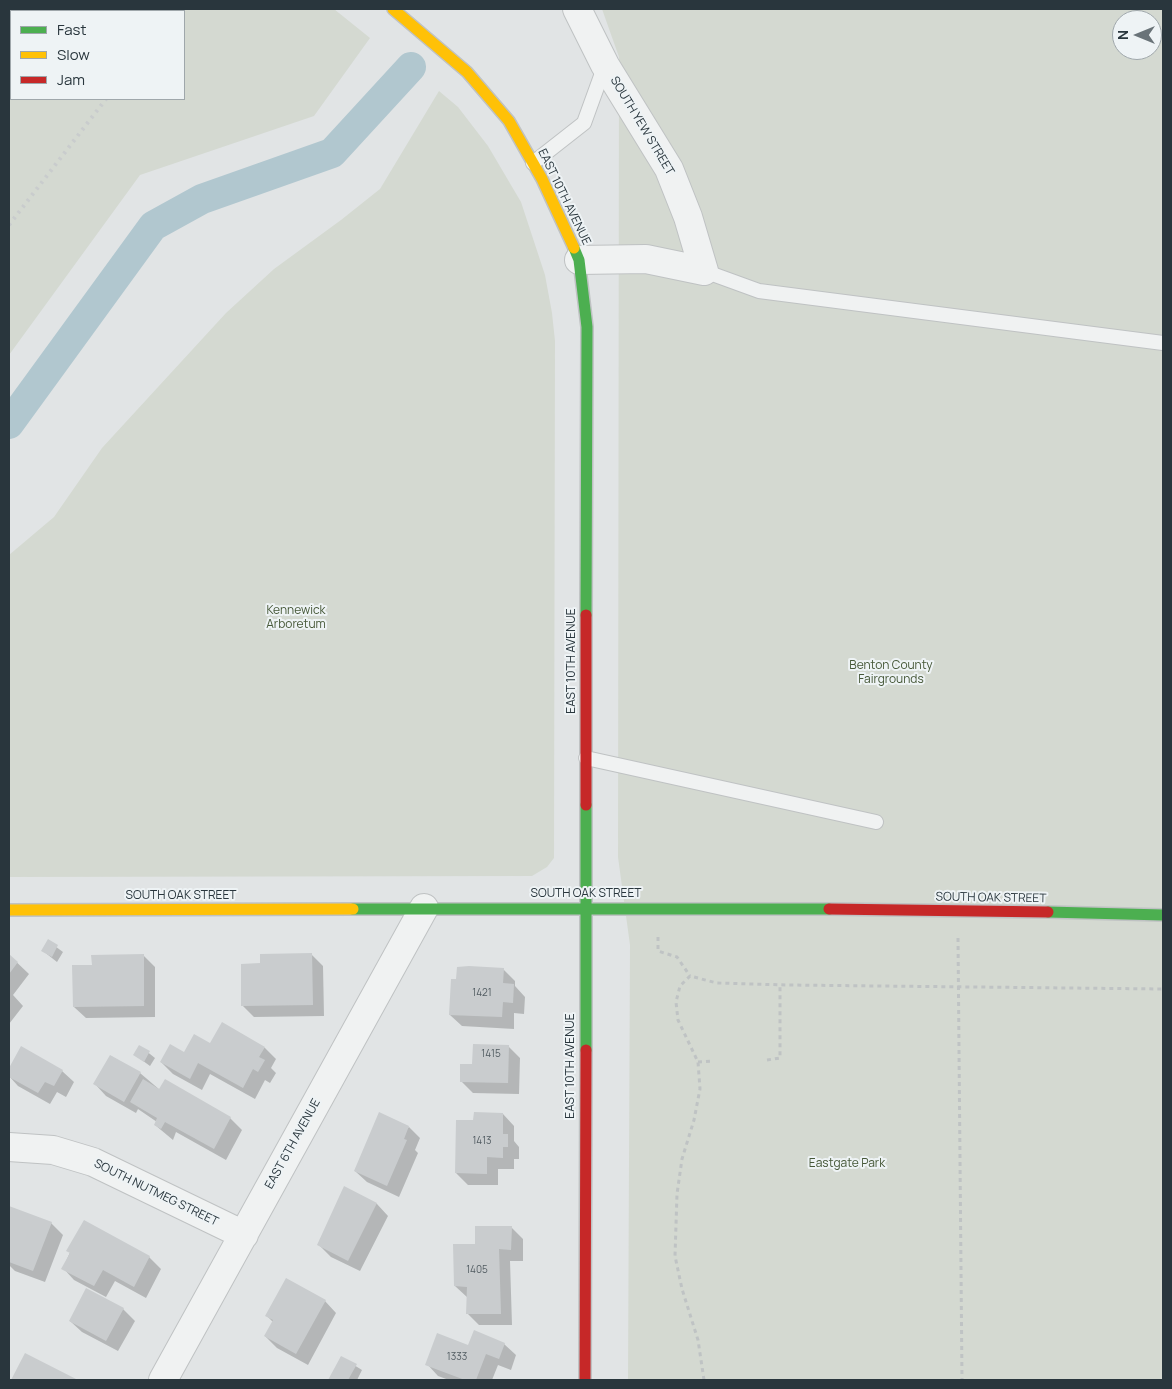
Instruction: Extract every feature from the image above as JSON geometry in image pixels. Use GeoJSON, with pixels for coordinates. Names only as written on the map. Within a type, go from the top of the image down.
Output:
{"type":"FeatureCollection","features":[{"type":"Feature","properties":{"kind":"street","name":"EAST 10TH AVENUE"},"geometry":{"type":"LineString","coordinates":[[393,9],[468,72],[509,121],[533,163],[579,260],[587,327],[585,1380]]}},
{"type":"Feature","properties":{"kind":"street","name":"SOUTH YEW STREET"},"geometry":{"type":"LineString","coordinates":[[577,9],[605,65],[669,169],[688,217],[704,271]]}},
{"type":"Feature","properties":{"kind":"street"},"geometry":{"type":"LineString","coordinates":[[579,260],[646,259],[704,271]]}},
{"type":"Feature","properties":{"kind":"street","name":"EAST 6TH AVENUE"},"geometry":{"type":"LineString","coordinates":[[163,1380],[424,908]]}},
{"type":"Feature","properties":{"kind":"street","name":"SOUTH OAK STREET"},"geometry":{"type":"LineString","coordinates":[[9,910],[659,908],[957,910],[1163,915]]}},
{"type":"Feature","properties":{"kind":"street","name":"SOUTH NUTMEG STREET"},"geometry":{"type":"LineString","coordinates":[[9,1147],[53,1150],[93,1162],[244,1235]]}},
{"type":"Feature","properties":{"kind":"lane"},"geometry":{"type":"LineString","coordinates":[[533,163],[584,123],[605,65]]}},
{"type":"Feature","properties":{"kind":"lane"},"geometry":{"type":"LineString","coordinates":[[704,271],[760,291],[1163,343]]}},
{"type":"Feature","properties":{"kind":"lane"},"geometry":{"type":"LineString","coordinates":[[586,758],[876,822]]}},
{"type":"Feature","properties":{"kind":"path"},"geometry":{"type":"LineString","coordinates":[[659,908],[658,951],[677,957],[690,976],[717,983],[1163,989]]}},
{"type":"Feature","properties":{"kind":"path"},"geometry":{"type":"LineString","coordinates":[[957,910],[960,987],[962,1380]]}},
{"type":"Feature","properties":{"kind":"path"},"geometry":{"type":"LineString","coordinates":[[690,976],[680,986],[676,1002],[678,1020],[698,1062],[700,1089],[694,1120],[682,1159],[677,1194],[675,1256],[682,1289],[698,1340],[704,1380]]}},
{"type":"Feature","properties":{"kind":"path"},"geometry":{"type":"LineString","coordinates":[[767,1060],[780,1058],[780,985]]}},
{"type":"Feature","properties":{"kind":"path"},"geometry":{"type":"LineString","coordinates":[[698,1062],[712,1061]]}},
{"type":"Feature","properties":{"kind":"green space"},"geometry":{"type":"Polygon","coordinates":[[[334,9],[370,38],[314,116],[140,175],[9,355],[10,42],[10,100],[185,100],[185,10],[34,10],[334,9]]]}},
{"type":"Feature","properties":{"kind":"green space","name":"Benton County Fairgrounds"},"geometry":{"type":"Polygon","coordinates":[[[602,9],[1163,9],[1163,1380],[628,1380],[630,945],[618,857],[619,57],[602,9]]]}},
{"type":"Feature","properties":{"kind":"green space","name":"Kennewick Arboretum"},"geometry":{"type":"Polygon","coordinates":[[[439,91],[458,107],[488,146],[521,202],[545,275],[552,313],[555,341],[554,858],[547,867],[532,876],[9,877],[9,555],[54,517],[102,448],[226,313],[274,269],[380,189],[439,91]]]}},
{"type":"Feature","properties":{"kind":"building"},"geometry":{"type":"Polygon","coordinates":[[[48,939],[58,945],[52,957],[41,951],[48,939]]]}},
{"type":"Feature","properties":{"kind":"building"},"geometry":{"type":"Polygon","coordinates":[[[312,953],[313,1005],[241,1006],[241,964],[260,963],[260,954],[312,953]]]}},
{"type":"Feature","properties":{"kind":"building"},"geometry":{"type":"Polygon","coordinates":[[[9,954],[18,962],[9,974],[9,954]]]}},
{"type":"Feature","properties":{"kind":"building"},"geometry":{"type":"Polygon","coordinates":[[[144,954],[144,1006],[73,1007],[72,965],[92,965],[91,955],[144,954]]]}},
{"type":"Feature","properties":{"kind":"building"},"geometry":{"type":"Polygon","coordinates":[[[457,967],[504,968],[503,983],[514,984],[513,1003],[503,1002],[502,1017],[449,1015],[451,979],[456,979],[457,967]]]}},
{"type":"Feature","properties":{"kind":"building"},"geometry":{"type":"Polygon","coordinates":[[[222,1022],[265,1047],[259,1057],[265,1060],[258,1072],[253,1069],[243,1088],[198,1063],[190,1079],[160,1062],[170,1044],[184,1052],[194,1034],[210,1043],[222,1022]]]}},
{"type":"Feature","properties":{"kind":"building"},"geometry":{"type":"Polygon","coordinates":[[[473,1044],[509,1045],[508,1083],[460,1082],[460,1064],[472,1064],[473,1044]]]}},
{"type":"Feature","properties":{"kind":"building"},"geometry":{"type":"Polygon","coordinates":[[[139,1045],[150,1051],[144,1062],[133,1055],[139,1045]]]}},
{"type":"Feature","properties":{"kind":"building"},"geometry":{"type":"Polygon","coordinates":[[[21,1046],[63,1070],[54,1086],[45,1082],[38,1093],[9,1077],[9,1068],[21,1046]]]}},
{"type":"Feature","properties":{"kind":"building"},"geometry":{"type":"Polygon","coordinates":[[[110,1055],[141,1072],[124,1102],[93,1084],[110,1055]]]}},
{"type":"Feature","properties":{"kind":"building"},"geometry":{"type":"Polygon","coordinates":[[[143,1079],[159,1089],[165,1079],[231,1117],[214,1149],[165,1122],[161,1129],[154,1125],[157,1118],[130,1102],[143,1079]]]}},
{"type":"Feature","properties":{"kind":"building"},"geometry":{"type":"Polygon","coordinates":[[[379,1112],[409,1126],[404,1139],[407,1140],[387,1186],[354,1171],[379,1112]]]}},
{"type":"Feature","properties":{"kind":"building"},"geometry":{"type":"Polygon","coordinates":[[[474,1112],[503,1113],[503,1134],[508,1134],[508,1147],[503,1147],[503,1158],[487,1157],[487,1174],[455,1173],[456,1120],[473,1120],[474,1112]]]}},
{"type":"Feature","properties":{"kind":"building"},"geometry":{"type":"Polygon","coordinates":[[[344,1186],[377,1203],[348,1261],[317,1245],[344,1186]]]}},
{"type":"Feature","properties":{"kind":"building"},"geometry":{"type":"Polygon","coordinates":[[[9,1206],[52,1222],[33,1271],[9,1262],[9,1206]]]}},
{"type":"Feature","properties":{"kind":"building"},"geometry":{"type":"Polygon","coordinates":[[[84,1220],[150,1256],[134,1287],[103,1270],[94,1286],[61,1269],[70,1253],[66,1251],[84,1220]]]}},
{"type":"Feature","properties":{"kind":"building"},"geometry":{"type":"Polygon","coordinates":[[[475,1226],[512,1226],[511,1250],[499,1249],[501,1314],[466,1314],[467,1287],[454,1286],[453,1244],[475,1244],[475,1226]]]}},
{"type":"Feature","properties":{"kind":"building"},"geometry":{"type":"Polygon","coordinates":[[[286,1278],[326,1300],[296,1354],[264,1336],[273,1320],[265,1316],[286,1278]]]}},
{"type":"Feature","properties":{"kind":"building"},"geometry":{"type":"Polygon","coordinates":[[[86,1288],[124,1308],[106,1341],[69,1321],[86,1288]]]}},
{"type":"Feature","properties":{"kind":"building"},"geometry":{"type":"Polygon","coordinates":[[[474,1330],[505,1343],[499,1359],[486,1354],[476,1380],[465,1380],[425,1365],[437,1333],[468,1345],[474,1330]]]}},
{"type":"Feature","properties":{"kind":"building"},"geometry":{"type":"Polygon","coordinates":[[[25,1353],[78,1380],[11,1380],[25,1353]]]}},
{"type":"Feature","properties":{"kind":"building"},"geometry":{"type":"Polygon","coordinates":[[[341,1356],[357,1364],[348,1380],[328,1380],[341,1356]]]}},
{"type":"Feature","properties":{"kind":"waterway"},"geometry":{"type":"LineString","coordinates":[[9,424],[153,226],[202,199],[332,153],[411,67]]}},
{"type":"Feature","properties":{"kind":"railway"},"geometry":{"type":"LineString","coordinates":[[9,225],[105,100]]}},
{"type":"Feature","properties":{"kind":"traffic: fast"},"geometry":{"type":"LineString","coordinates":[[574,248],[579,260],[587,327],[586,615]]}},
{"type":"Feature","properties":{"kind":"traffic: fast"},"geometry":{"type":"LineString","coordinates":[[586,805],[586,1050]]}},
{"type":"Feature","properties":{"kind":"traffic: fast"},"geometry":{"type":"LineString","coordinates":[[353,909],[829,909]]}},
{"type":"Feature","properties":{"kind":"traffic: fast"},"geometry":{"type":"LineString","coordinates":[[1048,912],[1163,915]]}},
{"type":"Feature","properties":{"kind":"traffic: slow"},"geometry":{"type":"LineString","coordinates":[[393,9],[467,72],[509,121],[542,179],[574,248]]}},
{"type":"Feature","properties":{"kind":"traffic: slow"},"geometry":{"type":"LineString","coordinates":[[9,910],[353,909]]}},
{"type":"Feature","properties":{"kind":"traffic: jam"},"geometry":{"type":"LineString","coordinates":[[586,615],[586,805]]}},
{"type":"Feature","properties":{"kind":"traffic: jam"},"geometry":{"type":"LineString","coordinates":[[829,909],[1048,912]]}},
{"type":"Feature","properties":{"kind":"traffic: jam"},"geometry":{"type":"LineString","coordinates":[[585,1380],[586,1050]]}},
{"type":"Feature","properties":{"kind":"park label","name":"Eastgate Park"},"geometry":{"type":"Point","coordinates":[847,1164]}}]}
